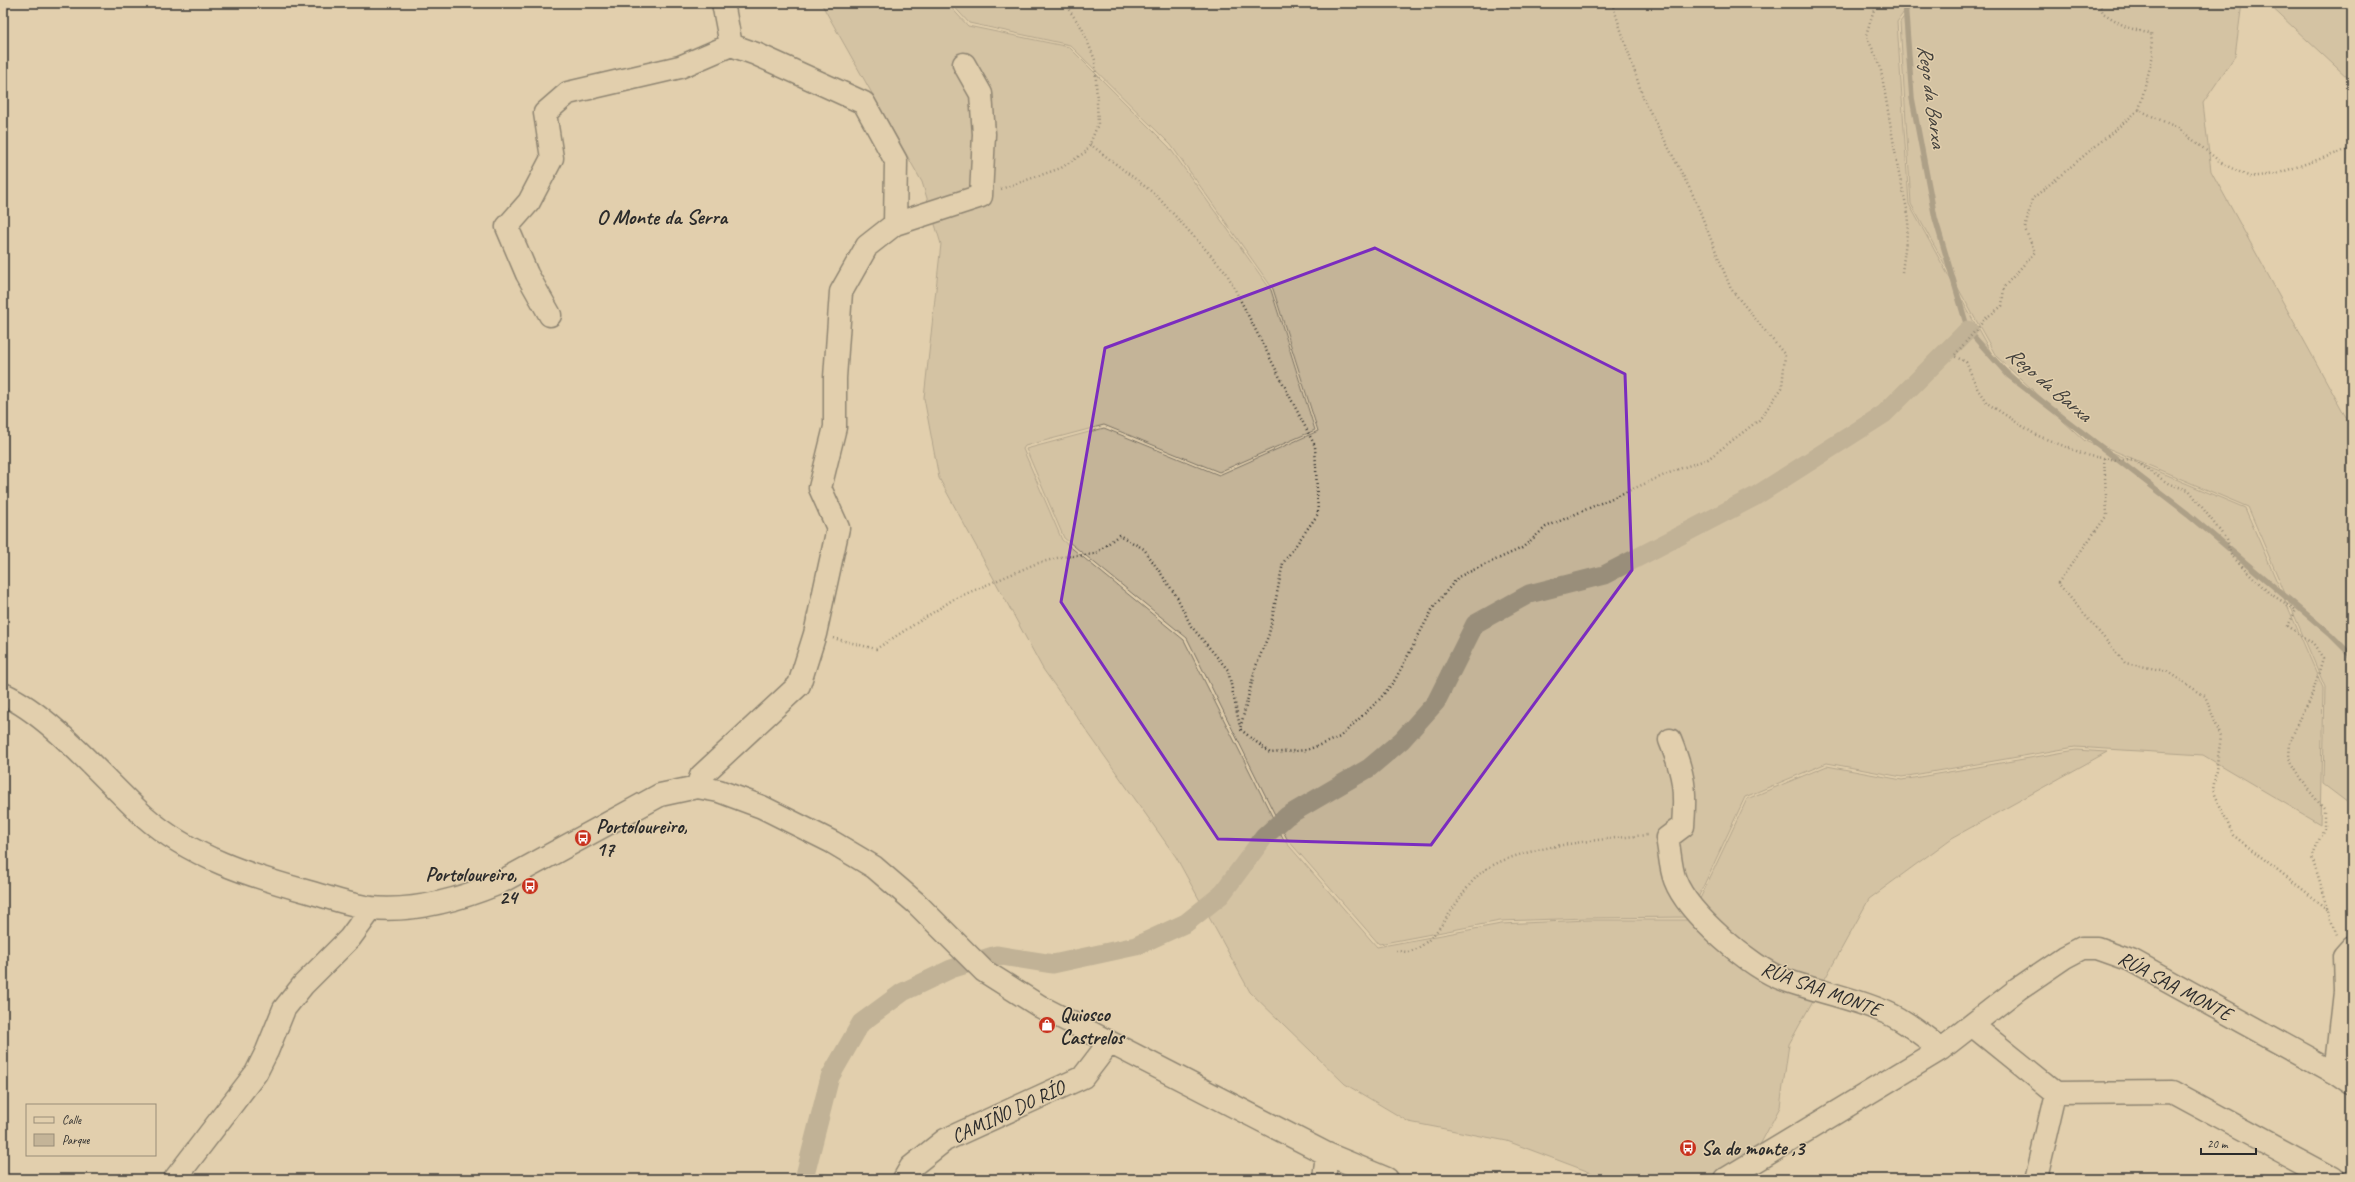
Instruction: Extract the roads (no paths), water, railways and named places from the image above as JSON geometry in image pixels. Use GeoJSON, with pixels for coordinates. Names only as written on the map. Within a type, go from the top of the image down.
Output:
{"type":"FeatureCollection","features":[{"type":"Feature","properties":{"kind":"street"},"geometry":{"type":"LineString","coordinates":[[723,3],[731,45]]}},
{"type":"Feature","properties":{"kind":"street"},"geometry":{"type":"LineString","coordinates":[[550,315],[527,274],[507,227],[529,202],[552,158],[545,112],[568,93],[680,67],[731,45],[763,57],[864,103],[896,161],[895,224]]}},
{"type":"Feature","properties":{"kind":"street"},"geometry":{"type":"LineString","coordinates":[[697,787],[701,776],[799,685],[815,634],[838,528],[820,488],[835,426],[835,378],[841,292],[867,246],[895,224],[981,196],[984,134],[981,94],[964,64]]}},
{"type":"Feature","properties":{"kind":"street"},"geometry":{"type":"LineString","coordinates":[[3,694],[34,713],[144,816],[181,844],[239,870],[311,893],[372,908],[414,907],[478,892],[497,884],[660,795],[697,787],[719,791],[762,807],[832,842],[874,867],[916,903],[984,971],[1041,1007],[1327,1154],[1388,1179]]}},
{"type":"Feature","properties":{"kind":"street","name":"RÚA SAA MONTE"},"geometry":{"type":"LineString","coordinates":[[1670,740],[1681,767],[1686,794],[1683,826],[1667,838],[1675,880],[1706,923],[1752,964],[1784,980],[1882,1010],[1914,1028],[1941,1049]]}},
{"type":"Feature","properties":{"kind":"street"},"geometry":{"type":"LineString","coordinates":[[175,1179],[256,1073],[268,1051],[284,1009],[302,985],[350,938],[372,908]]}},
{"type":"Feature","properties":{"kind":"street","name":"RÚA SAA MONTE"},"geometry":{"type":"LineString","coordinates":[[1726,1179],[1941,1049],[2018,989],[2065,957],[2082,948],[2097,948],[2149,969],[2344,1078]]}},
{"type":"Feature","properties":{"kind":"street"},"geometry":{"type":"LineString","coordinates":[[2344,1078],[2344,992],[2348,952]]}},
{"type":"Feature","properties":{"kind":"street"},"geometry":{"type":"LineString","coordinates":[[1972,1026],[2056,1092],[2172,1092],[2333,1179]]}},
{"type":"Feature","properties":{"kind":"street","name":"CAMIÑO DO RÍO"},"geometry":{"type":"LineString","coordinates":[[904,1179],[911,1167],[945,1140],[1083,1077],[1109,1042]]}},
{"type":"Feature","properties":{"kind":"street"},"geometry":{"type":"LineString","coordinates":[[2036,1179],[2056,1092]]}},
{"type":"Feature","properties":{"kind":"street"},"geometry":{"type":"LineString","coordinates":[[1324,1179],[1327,1154]]}},
{"type":"Feature","properties":{"kind":"waterway","name":"Rego da Barxa"},"geometry":{"type":"LineString","coordinates":[[1905,3],[1912,98],[1935,218],[1968,330],[2008,375],[2188,514],[2331,635],[2352,656]]}},
{"type":"Feature","properties":{"kind":"waterway"},"geometry":{"type":"LineString","coordinates":[[804,1179],[830,1077],[861,1023],[903,992],[951,969],[996,955],[1053,964],[1136,946],[1186,923],[1221,895],[1264,837],[1287,816],[1369,768],[1402,740],[1436,702],[1475,624],[1529,594],[1604,575],[1754,497],[1884,414],[1968,330]]}},
{"type":"Feature","properties":{"kind":"place","name":"Portoloureiro, 17"},"geometry":{"type":"Point","coordinates":[583,838]}},
{"type":"Feature","properties":{"kind":"place","name":"Portoloureiro, 24"},"geometry":{"type":"Point","coordinates":[530,886]}},
{"type":"Feature","properties":{"kind":"place","name":"Quiosco Castrelos"},"geometry":{"type":"Point","coordinates":[1047,1025]}},
{"type":"Feature","properties":{"kind":"place","name":"Sa do monte ,3"},"geometry":{"type":"Point","coordinates":[1688,1148]}},
{"type":"Feature","properties":{"kind":"district","name":"O Monte da Serra"},"geometry":{"type":"Point","coordinates":[662,217]}}]}
